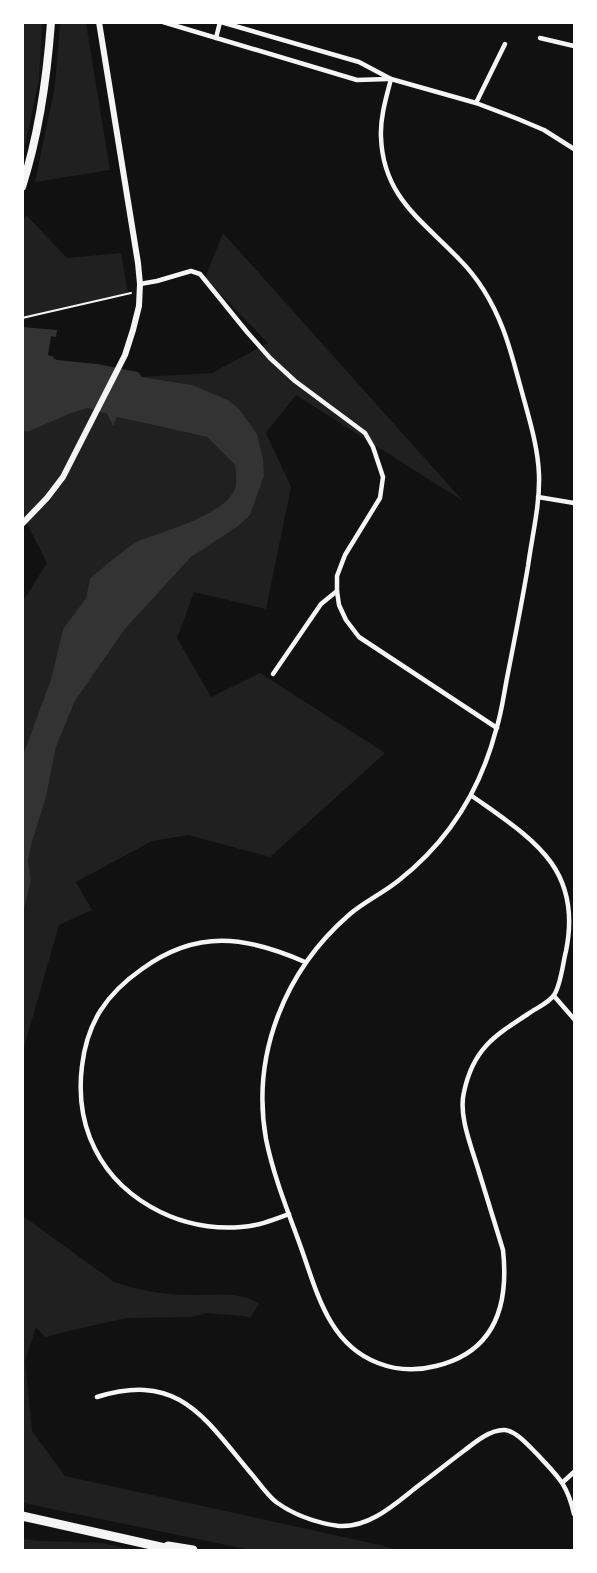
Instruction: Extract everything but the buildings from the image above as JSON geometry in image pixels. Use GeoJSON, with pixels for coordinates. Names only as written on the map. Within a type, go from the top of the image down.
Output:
{"type":"FeatureCollection","features":[{"type":"Feature","properties":{"kind":"highway"},"geometry":{"type":"LineString","coordinates":[[22,187],[39,116],[51,22]]}},
{"type":"Feature","properties":{"kind":"highway"},"geometry":{"type":"LineString","coordinates":[[22,1516],[174,1551]]}},
{"type":"Feature","properties":{"kind":"highway"},"geometry":{"type":"LineString","coordinates":[[136,1541],[193,1551]]}},
{"type":"Feature","properties":{"kind":"street"},"geometry":{"type":"LineString","coordinates":[[22,524],[59,482],[96,413],[119,366],[133,330],[140,295],[136,253],[99,22]]}},
{"type":"Feature","properties":{"kind":"street"},"geometry":{"type":"LineString","coordinates":[[163,22],[357,80],[391,80]]}},
{"type":"Feature","properties":{"kind":"street"},"geometry":{"type":"LineString","coordinates":[[216,38],[221,22],[359,62],[391,80],[476,104],[544,130],[574,149]]}},
{"type":"Feature","properties":{"kind":"street"},"geometry":{"type":"LineString","coordinates":[[540,38],[574,46]]}},
{"type":"Feature","properties":{"kind":"street"},"geometry":{"type":"LineString","coordinates":[[476,104],[505,44]]}},
{"type":"Feature","properties":{"kind":"street"},"geometry":{"type":"LineString","coordinates":[[391,80],[380,134],[389,178],[398,196],[410,211],[480,283],[493,307],[504,331],[530,423],[539,474],[538,497],[522,600],[497,728],[488,758],[472,796],[431,852],[393,885],[353,911],[331,931],[306,962],[285,996],[266,1058],[263,1113],[266,1140],[289,1214],[326,1313],[334,1328],[350,1347],[364,1357],[384,1366],[405,1369],[424,1369],[445,1364],[471,1351],[483,1341],[495,1323],[502,1305],[505,1285],[503,1250],[464,1121],[463,1095],[468,1076],[477,1057],[488,1042],[554,996],[569,935],[569,916],[562,880],[548,858],[527,836],[472,796]]}},
{"type":"Feature","properties":{"kind":"street"},"geometry":{"type":"LineString","coordinates":[[140,284],[191,271],[200,274],[270,358],[295,381],[365,433],[373,447],[382,477],[380,498],[345,555],[337,576],[339,605],[358,637],[497,728]]}},
{"type":"Feature","properties":{"kind":"street"},"geometry":{"type":"LineString","coordinates":[[538,497],[574,503]]}},
{"type":"Feature","properties":{"kind":"street"},"geometry":{"type":"LineString","coordinates":[[273,674],[321,604],[337,591]]}},
{"type":"Feature","properties":{"kind":"street"},"geometry":{"type":"LineString","coordinates":[[289,1214],[265,1223],[241,1227],[218,1227],[195,1224],[157,1212],[117,1180],[100,1158],[90,1138],[82,1111],[80,1085],[83,1055],[99,1011],[114,991],[152,962],[186,945],[226,940],[267,947],[306,962]]}},
{"type":"Feature","properties":{"kind":"street"},"geometry":{"type":"LineString","coordinates":[[554,996],[574,1019]]}},
{"type":"Feature","properties":{"kind":"street"},"geometry":{"type":"LineString","coordinates":[[97,1397],[116,1391],[134,1389],[154,1391],[188,1404],[205,1419],[274,1501],[309,1519],[341,1526],[372,1519],[390,1508],[475,1442],[497,1431],[507,1430],[531,1448],[563,1482],[574,1514]]}},
{"type":"Feature","properties":{"kind":"street"},"geometry":{"type":"LineString","coordinates":[[563,1482],[574,1472]]}},
{"type":"Feature","properties":{"kind":"path"},"geometry":{"type":"LineString","coordinates":[[22,318],[131,293],[140,295]]}},
{"type":"Feature","properties":{"kind":"shaded area"},"geometry":{"type":"Polygon","coordinates":[[[23,22],[42,23],[39,79],[23,156],[23,22]]]}},
{"type":"Feature","properties":{"kind":"shaded area"},"geometry":{"type":"Polygon","coordinates":[[[60,23],[86,23],[110,170],[35,182],[55,86],[60,23]]]}},
{"type":"Feature","properties":{"kind":"shaded area"},"geometry":{"type":"Polygon","coordinates":[[[26,215],[67,258],[121,253],[128,294],[51,310],[23,321],[22,224],[26,215]]]}},
{"type":"Feature","properties":{"kind":"shaded area"},"geometry":{"type":"Polygon","coordinates":[[[223,233],[463,501],[296,395],[266,433],[291,487],[266,609],[194,592],[177,638],[211,697],[260,673],[385,753],[270,857],[188,835],[152,841],[76,882],[92,910],[59,925],[23,1051],[23,914],[31,880],[28,861],[46,796],[56,747],[75,701],[125,629],[191,557],[237,527],[249,515],[264,476],[192,385],[142,377],[212,373],[268,343],[205,278],[223,233]]]}},
{"type":"Feature","properties":{"kind":"shaded area"},"geometry":{"type":"Polygon","coordinates":[[[23,327],[57,330],[56,337],[51,336],[48,355],[57,360],[97,364],[138,372],[142,377],[192,385],[228,400],[239,409],[257,434],[263,459],[264,476],[250,515],[237,527],[191,557],[125,629],[75,701],[56,747],[46,797],[31,845],[28,861],[31,880],[23,914],[23,755],[51,679],[63,629],[86,598],[90,578],[138,541],[192,521],[220,506],[229,498],[235,488],[236,480],[235,465],[207,437],[117,417],[113,426],[107,414],[88,408],[30,431],[23,431],[23,327]]]}},
{"type":"Feature","properties":{"kind":"shaded area"},"geometry":{"type":"Polygon","coordinates":[[[88,408],[107,414],[113,426],[117,417],[207,437],[235,465],[236,486],[229,498],[220,506],[192,521],[138,541],[90,578],[86,598],[63,629],[51,679],[23,755],[23,601],[47,563],[23,516],[23,431],[30,431],[88,408]]]}},
{"type":"Feature","properties":{"kind":"shaded area"},"geometry":{"type":"Polygon","coordinates":[[[23,1216],[114,1282],[142,1290],[171,1294],[234,1295],[259,1304],[250,1318],[206,1313],[192,1317],[126,1318],[45,1337],[36,1327],[25,1361],[32,1431],[65,1476],[397,1550],[251,1550],[23,1503],[23,1216]]]}},
{"type":"Feature","properties":{"kind":"shaded area"},"geometry":{"type":"Polygon","coordinates":[[[23,1539],[103,1543],[133,1550],[23,1550],[23,1539]]]}}]}
